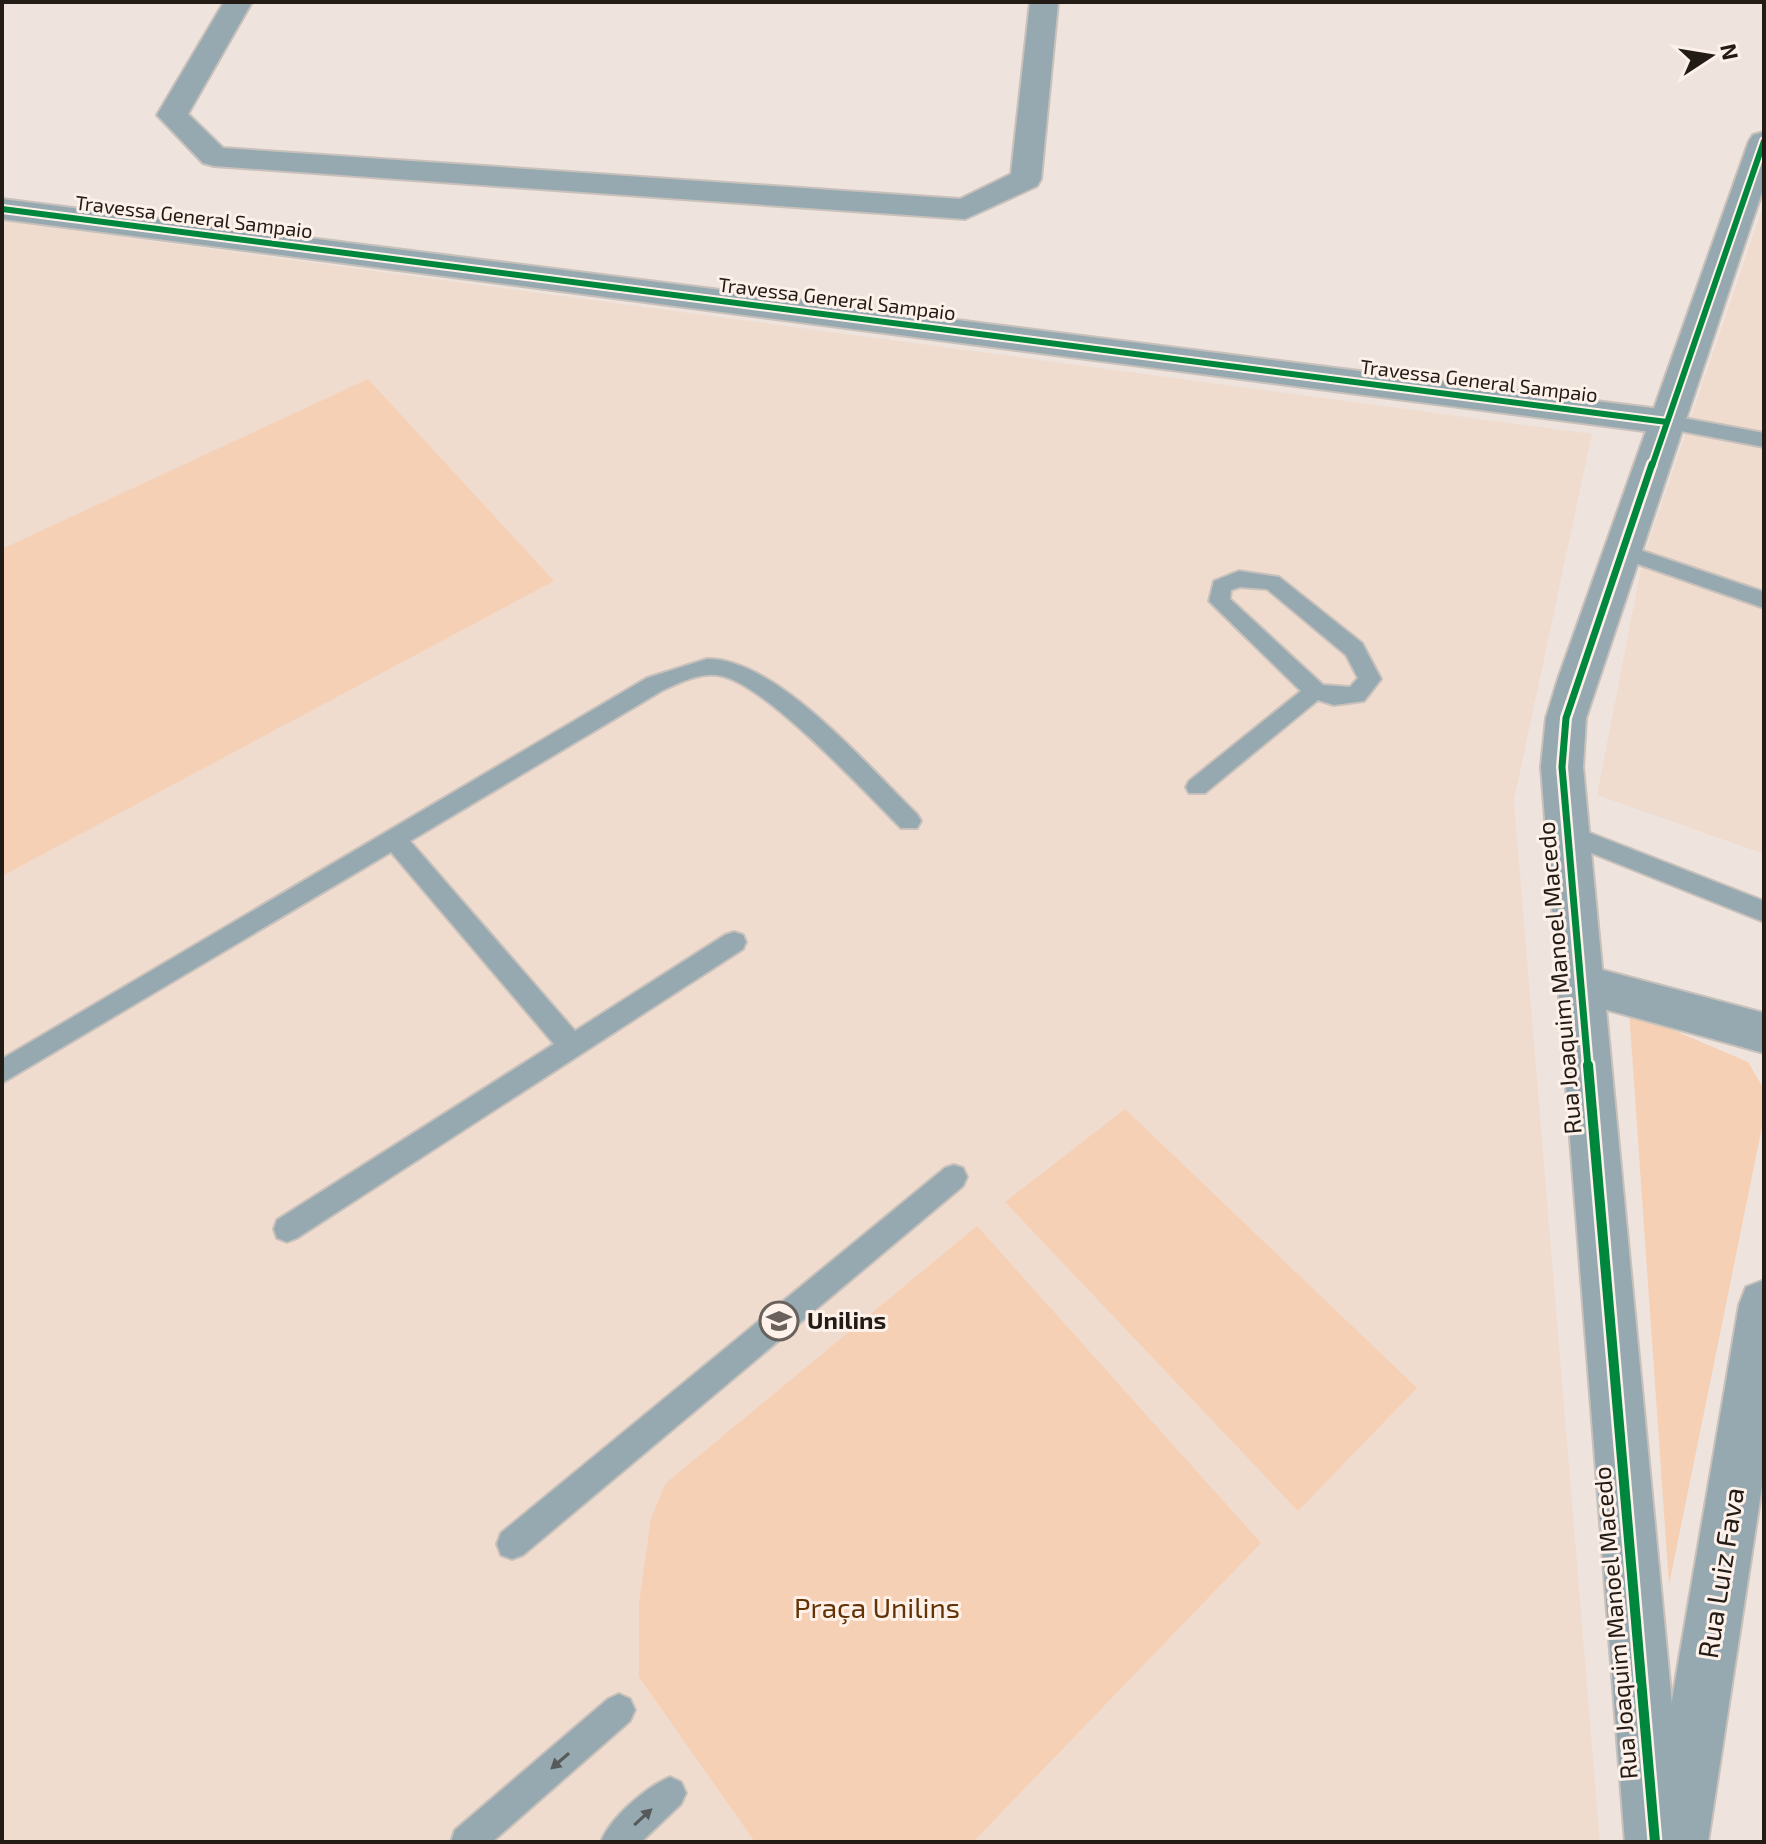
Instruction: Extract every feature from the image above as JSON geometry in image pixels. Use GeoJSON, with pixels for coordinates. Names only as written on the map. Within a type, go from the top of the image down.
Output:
{"type":"FeatureCollection","features":[{"type":"Feature","properties":{"kind":"street"},"geometry":{"type":"LineString","coordinates":[[238,2],[172,115],[214,157],[965,209],[1026,179],[1044,2]]}},
{"type":"Feature","properties":{"kind":"street","name":"Rua Joaquim Manoel Macedo"},"geometry":{"type":"LineString","coordinates":[[1655,1842],[1562,767],[1566,718],[1764,141]]}},
{"type":"Feature","properties":{"kind":"street","name":"Travessa General Sampaio"},"geometry":{"type":"LineString","coordinates":[[2,209],[1667,422]]}},
{"type":"Feature","properties":{"kind":"street"},"geometry":{"type":"LineString","coordinates":[[1580,984],[1764,1033]]}},
{"type":"Feature","properties":{"kind":"street","name":"Rua Luiz Fava"},"geometry":{"type":"LineString","coordinates":[[1678,1842],[1764,1305]]}},
{"type":"Feature","properties":{"kind":"lane"},"geometry":{"type":"LineString","coordinates":[[1667,422],[1764,440]]}},
{"type":"Feature","properties":{"kind":"lane"},"geometry":{"type":"LineString","coordinates":[[1622,551],[1764,600]]}},
{"type":"Feature","properties":{"kind":"lane"},"geometry":{"type":"LineString","coordinates":[[1239,579],[1272,582],[1354,649],[1370,679],[1356,695],[1334,697],[1315,691],[1219,601],[1221,586],[1239,579]]}},
{"type":"Feature","properties":{"kind":"lane"},"geometry":{"type":"LineString","coordinates":[[2,1072],[655,684],[691,668],[726,668],[760,682],[909,821]]}},
{"type":"Feature","properties":{"kind":"lane"},"geometry":{"type":"LineString","coordinates":[[1197,787],[1315,691]]}},
{"type":"Feature","properties":{"kind":"lane"},"geometry":{"type":"LineString","coordinates":[[1567,833],[1764,912]]}},
{"type":"Feature","properties":{"kind":"lane"},"geometry":{"type":"LineString","coordinates":[[394,839],[572,1046]]}},
{"type":"Feature","properties":{"kind":"lane"},"geometry":{"type":"LineString","coordinates":[[287,1229],[734,942]]}},
{"type":"Feature","properties":{"kind":"lane"},"geometry":{"type":"LineString","coordinates":[[512,1544],[954,1177]]}},
{"type":"Feature","properties":{"kind":"lane"},"geometry":{"type":"LineString","coordinates":[[467,1842],[619,1710]]}},
{"type":"Feature","properties":{"kind":"lane"},"geometry":{"type":"LineString","coordinates":[[617,1842],[670,1793]]}},
{"type":"Feature","properties":{"kind":"shaded area"},"geometry":{"type":"Polygon","coordinates":[[[1764,203],[1764,854],[1597,795],[1643,558],[1764,203]]]}},
{"type":"Feature","properties":{"kind":"shaded area","name":"Unilins"},"geometry":{"type":"Polygon","coordinates":[[[2,221],[1592,434],[1514,800],[1600,1842],[2,1842],[2,221]]]}},
{"type":"Feature","properties":{"kind":"green space"},"geometry":{"type":"Polygon","coordinates":[[[368,379],[554,581],[2,876],[2,549],[368,379]]]}},
{"type":"Feature","properties":{"kind":"green space"},"geometry":{"type":"Polygon","coordinates":[[[1629,1011],[1748,1062],[1764,1089],[1764,1117],[1669,1585],[1629,1011]]]}},
{"type":"Feature","properties":{"kind":"green space"},"geometry":{"type":"Polygon","coordinates":[[[1125,1109],[1417,1388],[1298,1511],[1005,1202],[1125,1109]]]}},
{"type":"Feature","properties":{"kind":"green space","name":"Praça Unilins"},"geometry":{"type":"Polygon","coordinates":[[[977,1226],[1261,1543],[973,1842],[755,1842],[639,1677],[639,1604],[651,1518],[666,1483],[977,1226]]]}},
{"type":"Feature","properties":{"kind":"cycle path"},"geometry":{"type":"LineString","coordinates":[[1655,1842],[1562,767],[1566,718],[1578,679],[1764,141]]}},
{"type":"Feature","properties":{"kind":"cycle path"},"geometry":{"type":"LineString","coordinates":[[2,209],[1667,422]]}},
{"type":"Feature","properties":{"kind":"place","name":"Unilins"},"geometry":{"type":"Point","coordinates":[779,1321]}}]}
